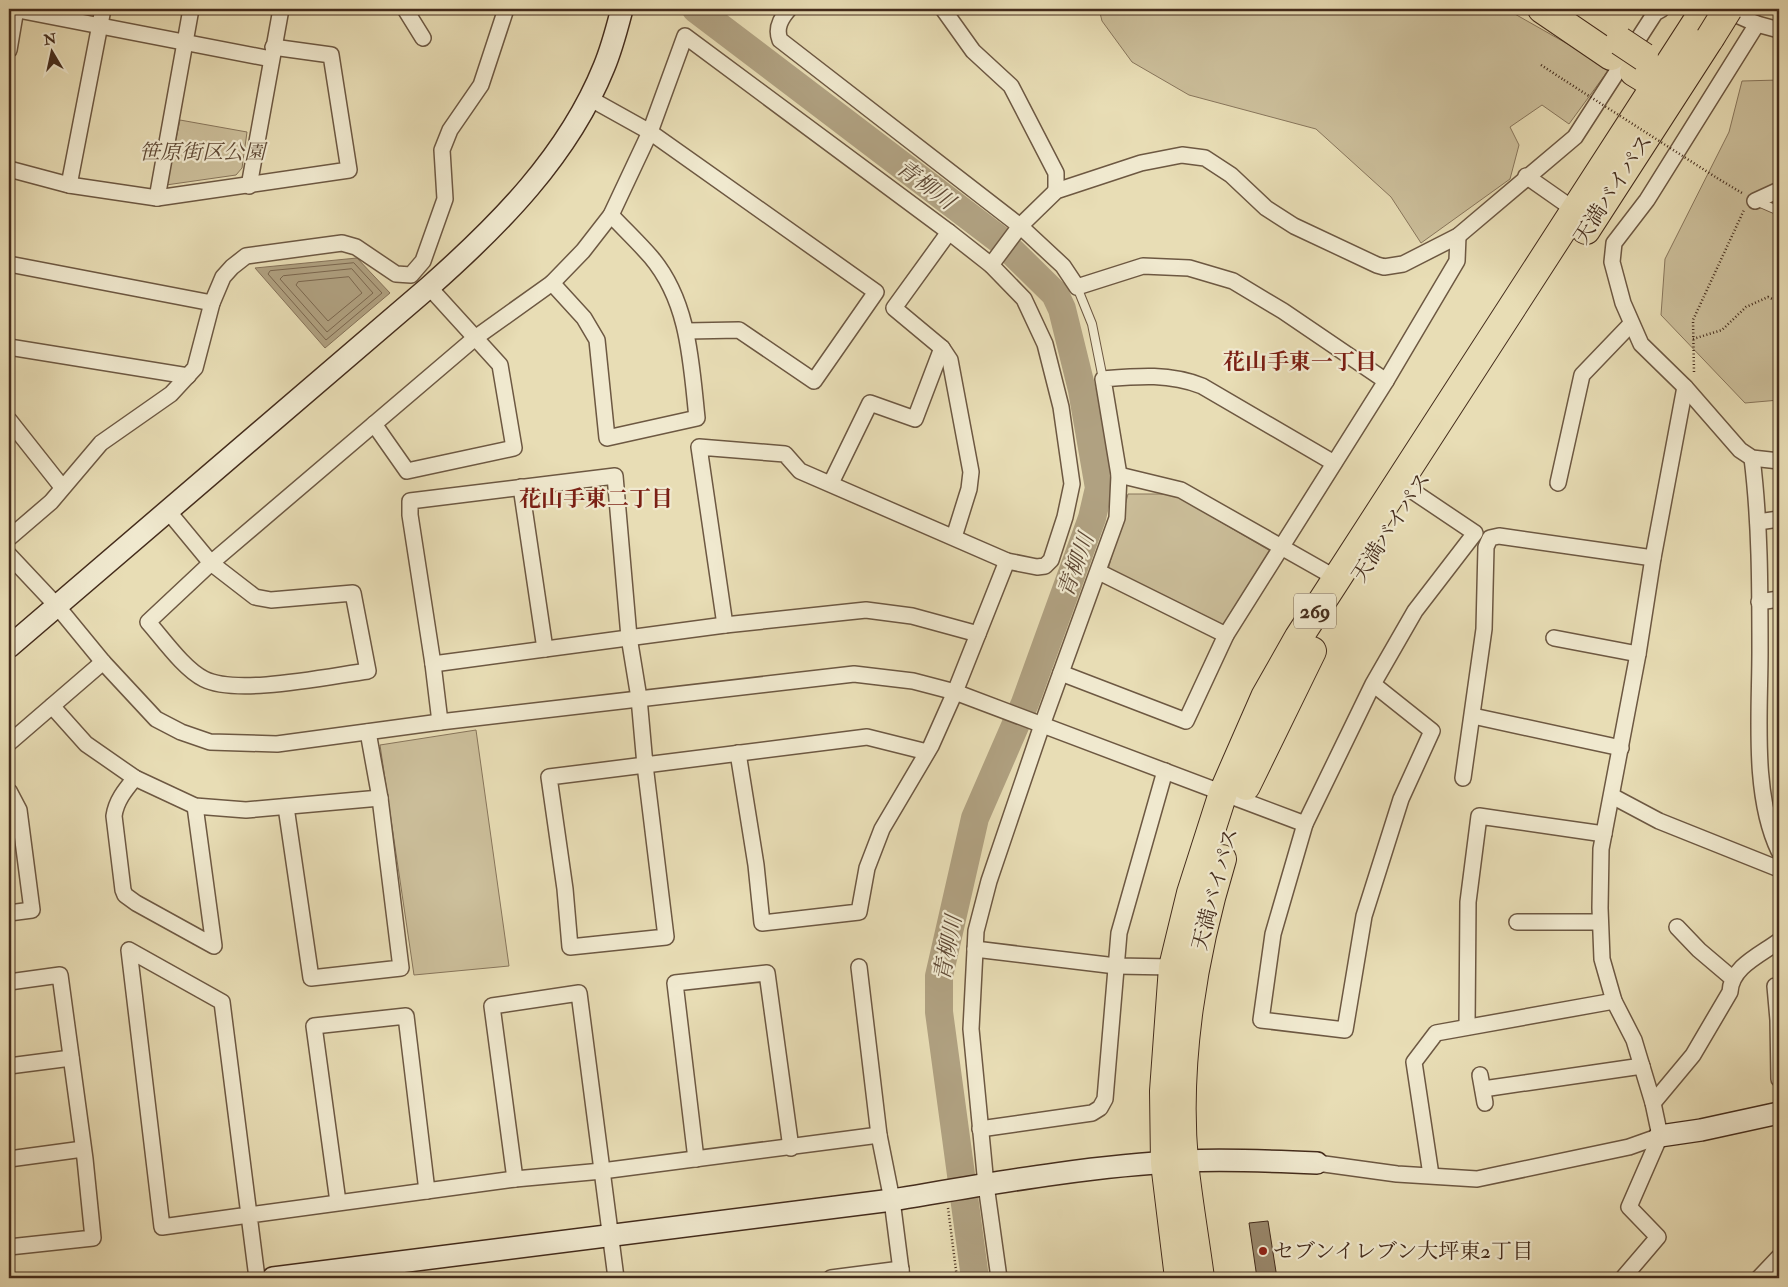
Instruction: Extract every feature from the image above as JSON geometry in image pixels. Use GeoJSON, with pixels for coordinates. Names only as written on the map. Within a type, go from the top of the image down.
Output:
{"type":"FeatureCollection","features":[{"type":"Feature","properties":{"kind":"highway"},"geometry":{"type":"LineString","coordinates":[[1542,9],[1616,49],[1659,76]]}},
{"type":"Feature","properties":{"kind":"highway"},"geometry":{"type":"LineString","coordinates":[[1570,9],[1616,49]]}},
{"type":"Feature","properties":{"kind":"highway","name":"天満バイパス"},"geometry":{"type":"LineString","coordinates":[[1200,1278],[1174,1162],[1164,1091],[1173,967],[1191,893],[1232,796],[1265,697],[1336,578],[1576,211],[1659,76],[1703,24],[1728,9]]}},
{"type":"Feature","properties":{"kind":"highway","name":"天満バイパス"},"geometry":{"type":"LineString","coordinates":[[1179,1278],[1174,1162],[1194,966],[1232,796],[1314,647],[1414,492],[1659,76]]}},
{"type":"Feature","properties":{"kind":"street"},"geometry":{"type":"LineString","coordinates":[[9,50],[15,9],[185,43],[272,53],[331,55],[349,170],[157,198],[69,185],[9,170]]}},
{"type":"Feature","properties":{"kind":"street"},"geometry":{"type":"LineString","coordinates":[[69,185],[103,9]]}},
{"type":"Feature","properties":{"kind":"street"},"geometry":{"type":"LineString","coordinates":[[157,198],[191,9]]}},
{"type":"Feature","properties":{"kind":"street"},"geometry":{"type":"LineString","coordinates":[[249,186],[281,9]]}},
{"type":"Feature","properties":{"kind":"street"},"geometry":{"type":"LineString","coordinates":[[405,9],[423,38]]}},
{"type":"Feature","properties":{"kind":"street"},"geometry":{"type":"LineString","coordinates":[[9,538],[50,502],[100,443],[171,394],[195,368],[212,303],[223,277],[246,256],[342,243],[356,247],[396,274],[411,275],[423,261],[445,198],[442,150],[450,130],[481,85],[506,9]]}},
{"type":"Feature","properties":{"kind":"street"},"geometry":{"type":"LineString","coordinates":[[9,647],[474,247],[515,205],[562,144],[589,98],[604,68],[622,9]]}},
{"type":"Feature","properties":{"kind":"street"},"geometry":{"type":"LineString","coordinates":[[789,9],[781,18],[778,34],[780,40],[1020,226],[1063,266],[1077,287],[1143,266],[1189,268],[1232,281],[1283,311],[1386,381]]}},
{"type":"Feature","properties":{"kind":"street"},"geometry":{"type":"LineString","coordinates":[[942,9],[973,52],[1011,86],[1028,114],[1056,173],[1056,191]]}},
{"type":"Feature","properties":{"kind":"street"},"geometry":{"type":"LineString","coordinates":[[991,265],[1020,226],[1056,191],[1140,163],[1182,155],[1194,155],[1205,158],[1231,175],[1266,208],[1294,226],[1377,265],[1384,267],[1403,264],[1458,236],[1526,176],[1575,137],[1655,14],[1662,9]]}},
{"type":"Feature","properties":{"kind":"street"},"geometry":{"type":"LineString","coordinates":[[1723,9],[1757,24],[1779,30]]}},
{"type":"Feature","properties":{"kind":"street"},"geometry":{"type":"LineString","coordinates":[[1757,24],[1647,200],[1614,243],[1612,262],[1623,303],[1641,344],[1685,387],[1740,450],[1752,458],[1779,461]]}},
{"type":"Feature","properties":{"kind":"street"},"geometry":{"type":"LineString","coordinates":[[168,511],[211,563],[255,597],[271,600],[352,593],[368,671],[268,685],[220,684],[204,679],[191,669],[148,622],[211,563],[475,338],[552,284],[583,251],[611,215],[650,132],[685,36],[949,232],[991,265],[1024,299],[1045,344],[1061,407],[1072,484],[1065,517],[1051,560],[1045,566],[1037,567],[1007,561],[800,470],[785,454],[779,452],[699,447],[725,625]]}},
{"type":"Feature","properties":{"kind":"street"},"geometry":{"type":"LineString","coordinates":[[589,98],[650,132],[876,292],[814,381],[739,330],[687,331]]}},
{"type":"Feature","properties":{"kind":"street"},"geometry":{"type":"LineString","coordinates":[[1526,176],[1576,211]]}},
{"type":"Feature","properties":{"kind":"street"},"geometry":{"type":"LineString","coordinates":[[1755,201],[1779,190]]}},
{"type":"Feature","properties":{"kind":"street"},"geometry":{"type":"LineString","coordinates":[[552,284],[584,318],[597,340],[607,438],[697,418],[687,331],[674,296],[652,258],[611,215]]}},
{"type":"Feature","properties":{"kind":"street"},"geometry":{"type":"LineString","coordinates":[[949,232],[894,308],[942,348],[950,360],[971,472],[969,489],[954,537]]}},
{"type":"Feature","properties":{"kind":"street"},"geometry":{"type":"LineString","coordinates":[[1061,673],[1186,721],[1226,635],[1386,381],[1457,261],[1458,236]]}},
{"type":"Feature","properties":{"kind":"street"},"geometry":{"type":"LineString","coordinates":[[9,264],[212,303]]}},
{"type":"Feature","properties":{"kind":"street"},"geometry":{"type":"LineString","coordinates":[[374,424],[407,471],[514,448],[500,365],[428,287]]}},
{"type":"Feature","properties":{"kind":"street"},"geometry":{"type":"LineString","coordinates":[[1558,483],[1582,375],[1631,324]]}},
{"type":"Feature","properties":{"kind":"street"},"geometry":{"type":"LineString","coordinates":[[9,347],[188,376]]}},
{"type":"Feature","properties":{"kind":"street"},"geometry":{"type":"LineString","coordinates":[[831,483],[870,403],[915,418],[942,348]]}},
{"type":"Feature","properties":{"kind":"street"},"geometry":{"type":"LineString","coordinates":[[999,1278],[982,1185],[980,1129],[971,1029],[975,949],[983,901],[1042,725],[1117,518],[1119,475],[1103,379],[1153,374],[1184,379],[1202,386],[1334,463]]}},
{"type":"Feature","properties":{"kind":"street"},"geometry":{"type":"LineString","coordinates":[[1623,1278],[1658,1237],[1629,1207],[1660,1136],[1653,1103],[1634,1040],[1614,1001],[1602,959],[1600,922],[1601,849],[1638,654],[1652,558],[1685,387]]}},
{"type":"Feature","properties":{"kind":"street"},"geometry":{"type":"LineString","coordinates":[[9,420],[62,487]]}},
{"type":"Feature","properties":{"kind":"street"},"geometry":{"type":"LineString","coordinates":[[1752,458],[1758,522],[1759,763],[1772,836],[1779,851]]}},
{"type":"Feature","properties":{"kind":"street"},"geometry":{"type":"LineString","coordinates":[[1119,475],[1181,490],[1280,548],[1336,578]]}},
{"type":"Feature","properties":{"kind":"street"},"geometry":{"type":"LineString","coordinates":[[440,722],[410,515],[410,501],[521,486],[616,476],[629,638],[639,698],[645,765],[666,937],[570,947],[565,889],[549,777],[645,765],[738,753],[867,737],[927,752]]}},
{"type":"Feature","properties":{"kind":"street"},"geometry":{"type":"LineString","coordinates":[[521,486],[545,649]]}},
{"type":"Feature","properties":{"kind":"street"},"geometry":{"type":"LineString","coordinates":[[1373,684],[1432,731],[1400,799],[1366,908],[1344,1030],[1260,1020],[1273,934],[1305,824],[1373,684],[1415,611],[1475,533],[1414,492]]}},
{"type":"Feature","properties":{"kind":"street"},"geometry":{"type":"LineString","coordinates":[[1758,522],[1779,519]]}},
{"type":"Feature","properties":{"kind":"street"},"geometry":{"type":"LineString","coordinates":[[1463,778],[1484,630],[1486,546],[1490,538],[1499,536],[1652,558]]}},
{"type":"Feature","properties":{"kind":"street"},"geometry":{"type":"LineString","coordinates":[[9,555],[57,606],[103,662],[156,719],[181,732],[210,742],[277,744],[440,722],[854,674],[912,681],[955,692],[1305,824]]}},
{"type":"Feature","properties":{"kind":"street"},"geometry":{"type":"LineString","coordinates":[[738,753],[756,865],[762,923],[859,912],[867,868],[882,828],[927,752],[955,692],[1007,561]]}},
{"type":"Feature","properties":{"kind":"street"},"geometry":{"type":"LineString","coordinates":[[1099,572],[1226,635]]}},
{"type":"Feature","properties":{"kind":"street"},"geometry":{"type":"LineString","coordinates":[[1759,602],[1779,599]]}},
{"type":"Feature","properties":{"kind":"street"},"geometry":{"type":"LineString","coordinates":[[433,664],[725,625],[866,610],[912,616],[978,634]]}},
{"type":"Feature","properties":{"kind":"street"},"geometry":{"type":"LineString","coordinates":[[1554,638],[1638,654]]}},
{"type":"Feature","properties":{"kind":"street"},"geometry":{"type":"LineString","coordinates":[[9,743],[103,662]]}},
{"type":"Feature","properties":{"kind":"street"},"geometry":{"type":"LineString","coordinates":[[52,706],[86,744],[135,778],[195,806],[246,810],[380,798]]}},
{"type":"Feature","properties":{"kind":"street"},"geometry":{"type":"LineString","coordinates":[[1473,716],[1621,748]]}},
{"type":"Feature","properties":{"kind":"street"},"geometry":{"type":"LineString","coordinates":[[286,807],[311,978],[401,968],[380,798],[368,732]]}},
{"type":"Feature","properties":{"kind":"street"},"geometry":{"type":"LineString","coordinates":[[980,1129],[1092,1113],[1100,1108],[1108,1087],[1119,933],[1165,771]]}},
{"type":"Feature","properties":{"kind":"street"},"geometry":{"type":"LineString","coordinates":[[135,778],[122,794],[115,807],[114,816],[122,890],[125,895],[136,903],[214,946],[195,806]]}},
{"type":"Feature","properties":{"kind":"street"},"geometry":{"type":"LineString","coordinates":[[9,790],[19,810],[32,910],[9,913]]}},
{"type":"Feature","properties":{"kind":"street"},"geometry":{"type":"LineString","coordinates":[[1612,796],[1659,821],[1779,869]]}},
{"type":"Feature","properties":{"kind":"street"},"geometry":{"type":"LineString","coordinates":[[1467,1027],[1468,902],[1479,816],[1604,834]]}},
{"type":"Feature","properties":{"kind":"street"},"geometry":{"type":"LineString","coordinates":[[1517,922],[1600,922]]}},
{"type":"Feature","properties":{"kind":"street"},"geometry":{"type":"LineString","coordinates":[[1677,927],[1699,950],[1732,978]]}},
{"type":"Feature","properties":{"kind":"street"},"geometry":{"type":"LineString","coordinates":[[1653,1103],[1693,1055],[1730,992],[1732,978],[1736,972],[1779,941]]}},
{"type":"Feature","properties":{"kind":"street"},"geometry":{"type":"LineString","coordinates":[[975,949],[1116,966],[1173,967]]}},
{"type":"Feature","properties":{"kind":"street"},"geometry":{"type":"LineString","coordinates":[[257,1278],[248,1215],[222,1002],[129,950],[162,1227],[248,1215],[338,1202],[427,1192],[515,1179],[602,1171],[791,1148],[879,1135]]}},
{"type":"Feature","properties":{"kind":"street"},"geometry":{"type":"LineString","coordinates":[[831,1278],[901,1273],[892,1200],[879,1135],[859,967]]}},
{"type":"Feature","properties":{"kind":"street"},"geometry":{"type":"LineString","coordinates":[[696,1159],[675,983],[767,973],[791,1148]]}},
{"type":"Feature","properties":{"kind":"street"},"geometry":{"type":"LineString","coordinates":[[9,982],[60,975],[93,1238],[9,1248]]}},
{"type":"Feature","properties":{"kind":"street"},"geometry":{"type":"LineString","coordinates":[[1774,986],[1778,1020],[1779,1080]]}},
{"type":"Feature","properties":{"kind":"street"},"geometry":{"type":"LineString","coordinates":[[515,1179],[492,1006],[579,994],[616,1278]]}},
{"type":"Feature","properties":{"kind":"street"},"geometry":{"type":"LineString","coordinates":[[1431,1174],[1414,1062],[1436,1033],[1614,1001]]}},
{"type":"Feature","properties":{"kind":"street"},"geometry":{"type":"LineString","coordinates":[[338,1202],[314,1026],[406,1016],[427,1192]]}},
{"type":"Feature","properties":{"kind":"street"},"geometry":{"type":"LineString","coordinates":[[9,1066],[70,1058]]}},
{"type":"Feature","properties":{"kind":"street"},"geometry":{"type":"LineString","coordinates":[[1483,1089],[1642,1066]]}},
{"type":"Feature","properties":{"kind":"street"},"geometry":{"type":"LineString","coordinates":[[273,1278],[892,1200],[982,1185],[1174,1162],[1317,1163],[1397,1174],[1431,1174],[1477,1179],[1629,1148],[1660,1136],[1701,1130],[1779,1113]]}},
{"type":"Feature","properties":{"kind":"street"},"geometry":{"type":"LineString","coordinates":[[9,1160],[83,1149]]}},
{"type":"Feature","properties":{"kind":"street"},"geometry":{"type":"LineString","coordinates":[[1759,1278],[1779,1257]]}},
{"type":"Feature","properties":{"kind":"lane"},"geometry":{"type":"LineString","coordinates":[[1755,201],[1779,211]]}},
{"type":"Feature","properties":{"kind":"lane"},"geometry":{"type":"LineString","coordinates":[[1077,287],[1092,324],[1103,379]]}},
{"type":"Feature","properties":{"kind":"path"},"geometry":{"type":"LineString","coordinates":[[1541,65],[1755,201],[1745,208],[1694,320],[1694,372]]}},
{"type":"Feature","properties":{"kind":"path"},"geometry":{"type":"LineString","coordinates":[[1693,340],[1722,330],[1746,307],[1768,297],[1779,302]]}},
{"type":"Feature","properties":{"kind":"path"},"geometry":{"type":"LineString","coordinates":[[946,1191],[957,1278]]}},
{"type":"Feature","properties":{"kind":"green space"},"geometry":{"type":"Polygon","coordinates":[[[1099,9],[1506,9],[1610,68],[1569,124],[1542,105],[1510,127],[1519,145],[1510,179],[1421,243],[1391,197],[1316,129],[1189,95],[1132,62],[1102,21],[1099,9]]]}},
{"type":"Feature","properties":{"kind":"green space"},"geometry":{"type":"Polygon","coordinates":[[[1779,80],[1779,400],[1745,403],[1661,315],[1665,259],[1729,132],[1742,81],[1779,80]]]}},
{"type":"Feature","properties":{"kind":"green space","name":"笹原街区公園"},"geometry":{"type":"Polygon","coordinates":[[[180,120],[247,132],[242,168],[236,175],[166,185],[180,120]]]}},
{"type":"Feature","properties":{"kind":"green space"},"geometry":{"type":"Polygon","coordinates":[[[1128,494],[1173,494],[1272,552],[1222,626],[1108,570],[1128,494]]]}},
{"type":"Feature","properties":{"kind":"green space"},"geometry":{"type":"Polygon","coordinates":[[[476,730],[509,966],[414,975],[380,745],[476,730]]]}},
{"type":"Feature","properties":{"kind":"water"},"geometry":{"type":"Polygon","coordinates":[[[357,258],[390,293],[325,348],[255,268],[357,258]]]}},
{"type":"Feature","properties":{"kind":"building","name":"セブンイレブン大坪東2丁目"},"geometry":{"type":"Polygon","coordinates":[[[1268,1221],[1277,1278],[1257,1278],[1249,1223],[1268,1221]]]}},
{"type":"Feature","properties":{"kind":"waterway","name":"青柳川"},"geometry":{"type":"LineString","coordinates":[[696,9],[1000,240],[1055,294],[1062,309],[1082,390],[1099,488],[1092,518],[1025,703],[975,818],[939,976],[939,1012],[975,1278]]}},
{"type":"Feature","properties":{"kind":"place","name":"セブンイレブン大坪東2丁目"},"geometry":{"type":"Point","coordinates":[1263,1251]}},
{"type":"Feature","properties":{"kind":"district","name":"花山手東一丁目"},"geometry":{"type":"Point","coordinates":[1300,361]}},
{"type":"Feature","properties":{"kind":"district","name":"花山手東二丁目"},"geometry":{"type":"Point","coordinates":[596,498]}}]}
